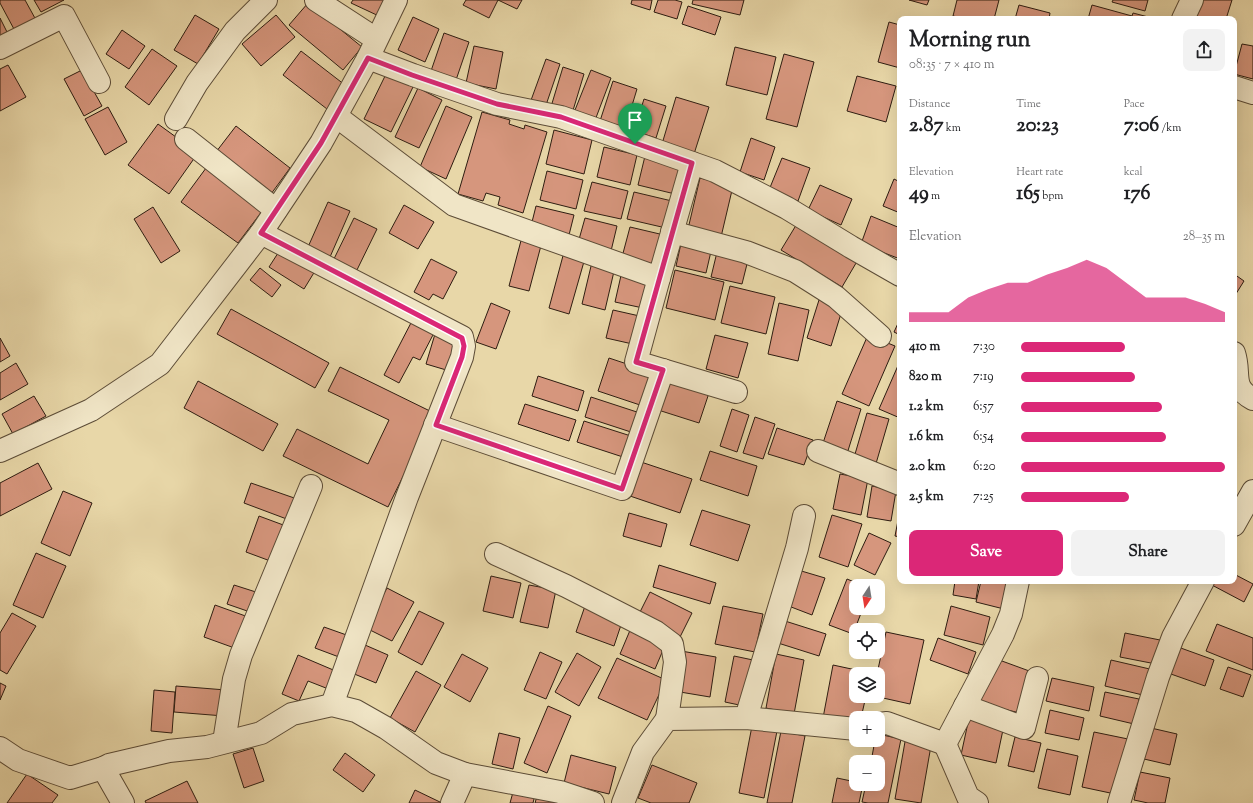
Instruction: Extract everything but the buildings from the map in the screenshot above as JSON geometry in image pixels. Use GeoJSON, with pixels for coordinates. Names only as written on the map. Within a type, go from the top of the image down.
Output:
{"type":"FeatureCollection","features":[{"type":"Feature","properties":{"kind":"street"},"geometry":{"type":"LineString","coordinates":[[176,119],[196,83],[231,37],[266,0]]}},
{"type":"Feature","properties":{"kind":"street"},"geometry":{"type":"LineString","coordinates":[[316,0],[372,49],[412,75],[497,104],[561,117],[715,171],[786,208],[897,273]]}},
{"type":"Feature","properties":{"kind":"street"},"geometry":{"type":"LineString","coordinates":[[0,450],[91,410],[160,364],[261,233],[321,143],[372,49],[396,0]]}},
{"type":"Feature","properties":{"kind":"street"},"geometry":{"type":"LineString","coordinates":[[1185,16],[1192,0]]}},
{"type":"Feature","properties":{"kind":"street"},"geometry":{"type":"LineString","coordinates":[[0,48],[64,16],[99,82]]}},
{"type":"Feature","properties":{"kind":"street"},"geometry":{"type":"LineString","coordinates":[[1237,88],[1253,93]]}},
{"type":"Feature","properties":{"kind":"street"},"geometry":{"type":"LineString","coordinates":[[336,116],[454,205],[659,278]]}},
{"type":"Feature","properties":{"kind":"street"},"geometry":{"type":"LineString","coordinates":[[186,139],[276,210]]}},
{"type":"Feature","properties":{"kind":"street"},"geometry":{"type":"LineString","coordinates":[[692,163],[636,362],[736,392]]}},
{"type":"Feature","properties":{"kind":"street"},"geometry":{"type":"LineString","coordinates":[[672,232],[746,252],[795,271],[836,297],[880,336]]}},
{"type":"Feature","properties":{"kind":"street"},"geometry":{"type":"LineString","coordinates":[[261,233],[462,338],[464,346],[462,357],[407,497],[332,705]]}},
{"type":"Feature","properties":{"kind":"street"},"geometry":{"type":"LineString","coordinates":[[436,425],[622,489],[663,370]]}},
{"type":"Feature","properties":{"kind":"street"},"geometry":{"type":"LineString","coordinates":[[1237,374],[1239,388],[1245,395],[1253,399]]}},
{"type":"Feature","properties":{"kind":"street"},"geometry":{"type":"LineString","coordinates":[[818,451],[897,483]]}},
{"type":"Feature","properties":{"kind":"street"},"geometry":{"type":"LineString","coordinates":[[224,742],[234,679],[241,655],[312,486]]}},
{"type":"Feature","properties":{"kind":"street"},"geometry":{"type":"LineString","coordinates":[[1237,520],[1253,491]]}},
{"type":"Feature","properties":{"kind":"street"},"geometry":{"type":"LineString","coordinates":[[746,718],[797,548],[804,516]]}},
{"type":"Feature","properties":{"kind":"street"},"geometry":{"type":"LineString","coordinates":[[496,554],[566,586],[656,632],[672,644],[675,662],[667,719],[643,752],[623,803]]}},
{"type":"Feature","properties":{"kind":"street"},"geometry":{"type":"LineString","coordinates":[[945,744],[1003,634],[1012,614],[1017,584]]}},
{"type":"Feature","properties":{"kind":"street"},"geometry":{"type":"LineString","coordinates":[[1119,803],[1158,678],[1173,637],[1201,584]]}},
{"type":"Feature","properties":{"kind":"street"},"geometry":{"type":"LineString","coordinates":[[965,706],[1024,728],[1037,678]]}},
{"type":"Feature","properties":{"kind":"street"},"geometry":{"type":"LineString","coordinates":[[0,748],[18,760],[70,778],[109,765],[169,751],[207,747],[261,733],[292,714],[332,705],[356,711],[386,728],[436,763],[465,774],[560,792],[593,803]]}},
{"type":"Feature","properties":{"kind":"street"},"geometry":{"type":"LineString","coordinates":[[667,719],[746,718],[849,728]]}},
{"type":"Feature","properties":{"kind":"street"},"geometry":{"type":"LineString","coordinates":[[885,723],[945,744],[968,797],[977,803]]}},
{"type":"Feature","properties":{"kind":"street"},"geometry":{"type":"LineString","coordinates":[[102,768],[123,803]]}},
{"type":"Feature","properties":{"kind":"street"},"geometry":{"type":"LineString","coordinates":[[452,803],[465,774]]}},
{"type":"Feature","properties":{"kind":"route"},"geometry":{"type":"LineString","coordinates":[[368,58],[412,75],[497,104],[561,117],[635,144],[692,163],[636,362],[663,370],[622,489],[436,425],[462,357],[464,346],[462,338],[261,233],[321,143],[368,58]]}}]}
